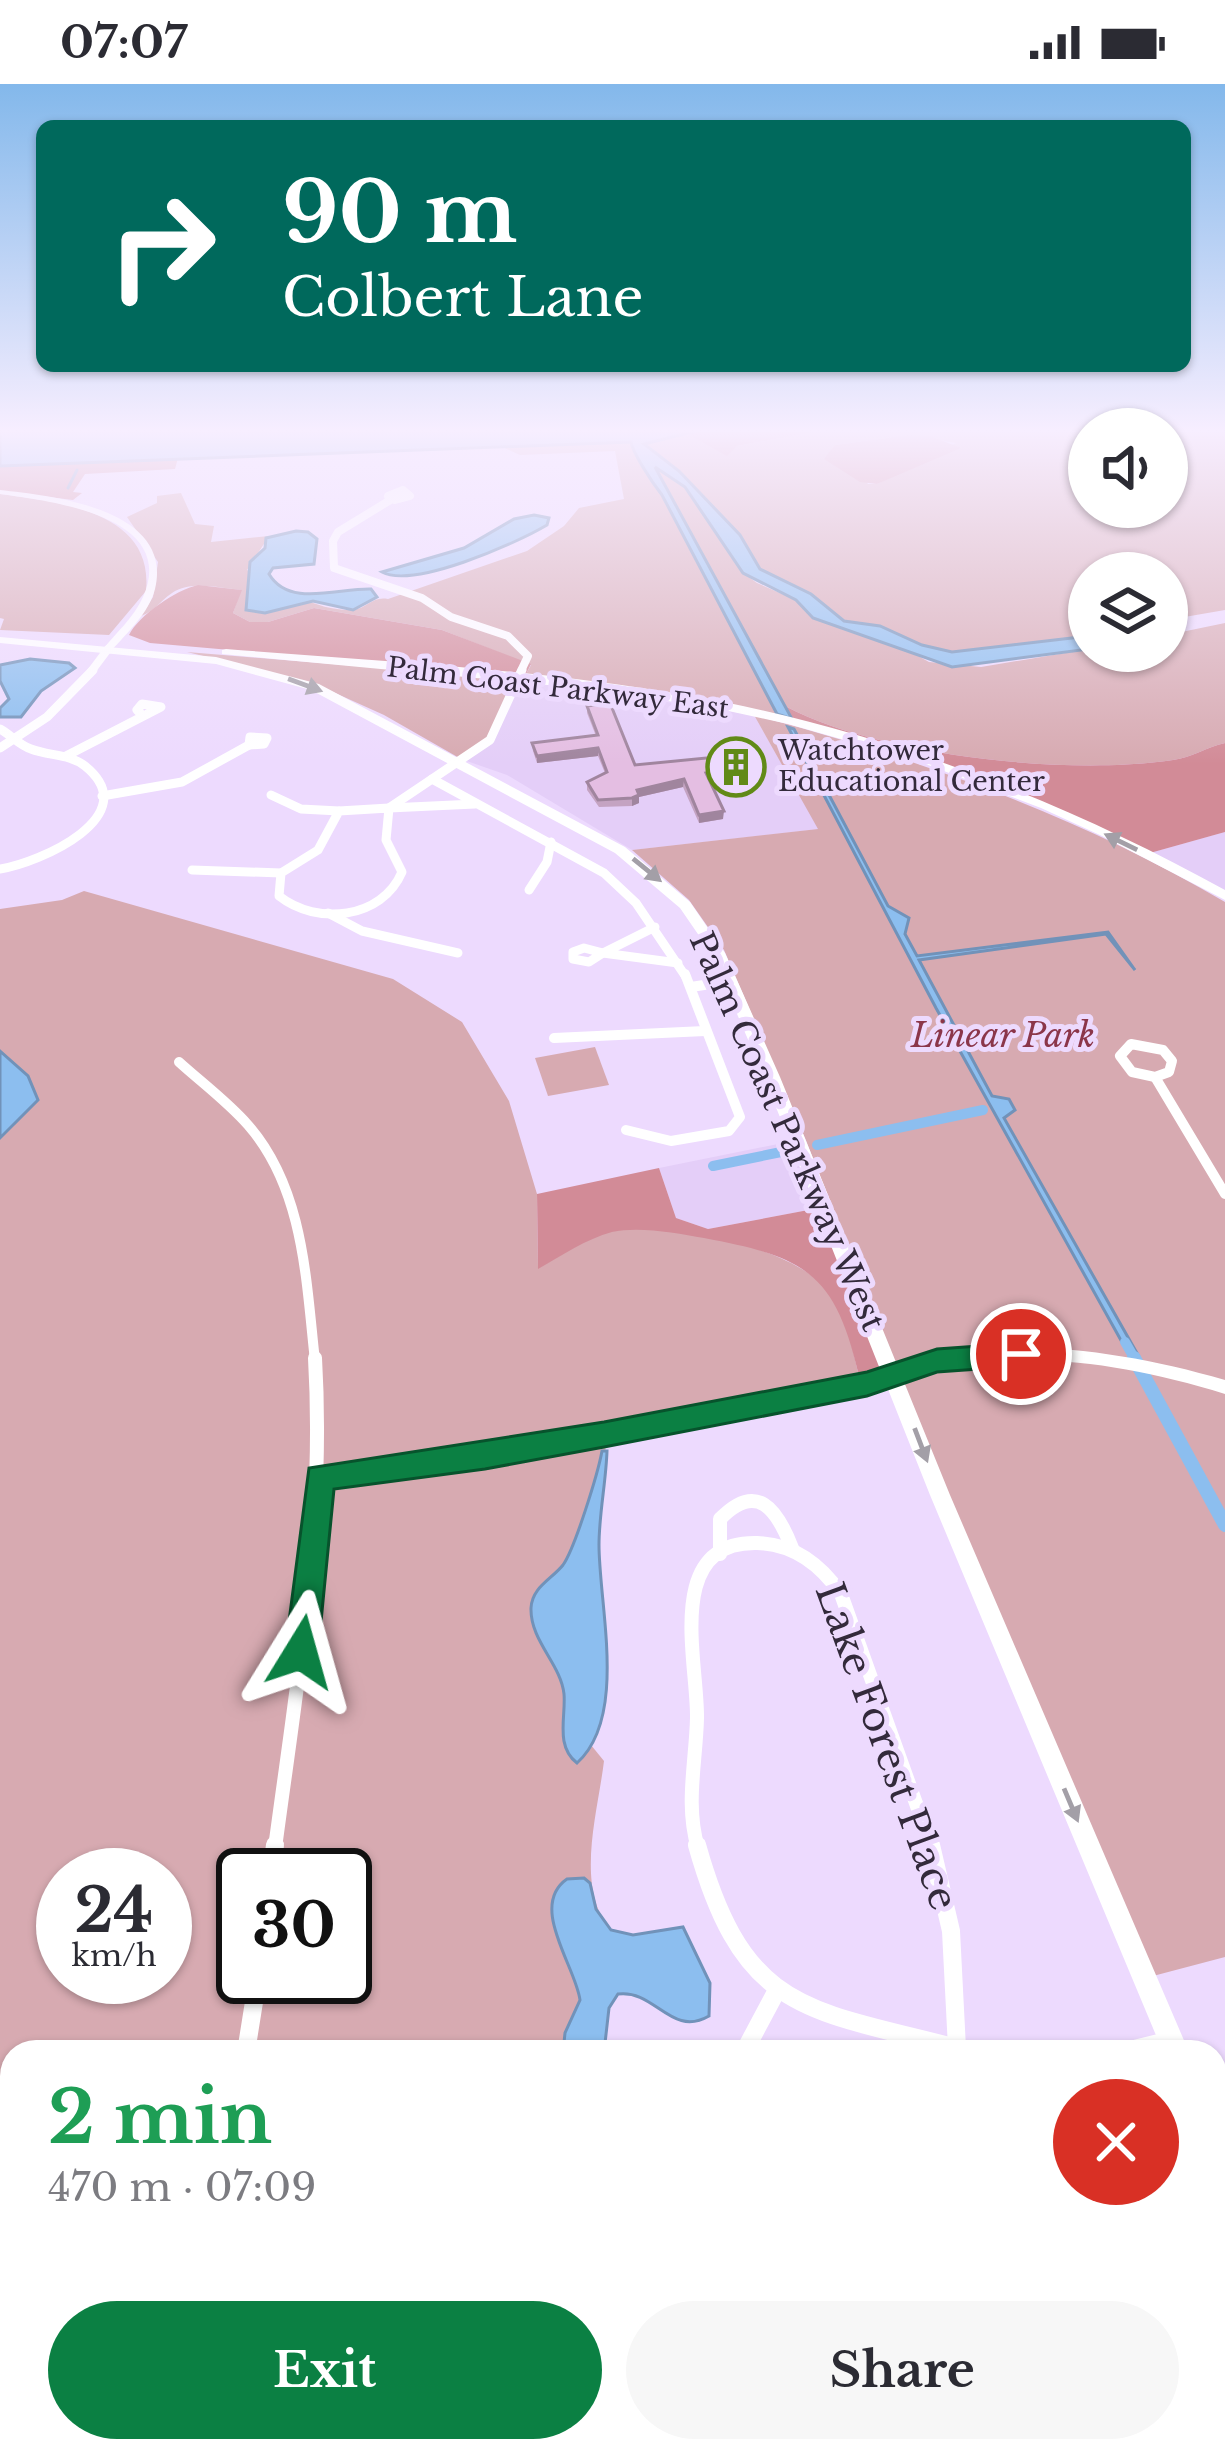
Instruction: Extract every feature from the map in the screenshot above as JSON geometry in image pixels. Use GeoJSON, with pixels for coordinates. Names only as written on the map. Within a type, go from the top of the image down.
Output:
{"type":"FeatureCollection","features":[{"type":"Feature","properties":{"kind":"main road","name":"Palm Coast Parkway West"},"geometry":{"type":"LineString","coordinates":[[0,637],[111,645],[216,661],[284,677],[341,699],[650,871],[693,915],[730,980],[894,1372],[940,1495],[1171,2040]]}},
{"type":"Feature","properties":{"kind":"main road","name":"Palm Coast Parkway East"},"geometry":{"type":"LineString","coordinates":[[111,645],[519,678],[628,691],[774,717],[909,755],[1064,814],[1225,896]]}},
{"type":"Feature","properties":{"kind":"street"},"geometry":{"type":"LineString","coordinates":[[0,748],[45,722],[74,696],[150,593],[152,564],[140,542]]}},
{"type":"Feature","properties":{"kind":"street"},"geometry":{"type":"LineString","coordinates":[[280,873],[277,887],[284,902],[305,912],[374,905],[400,882],[402,872],[385,831],[389,807],[493,736],[527,653],[518,642],[451,617],[426,599],[343,574],[333,566],[336,542]]}},
{"type":"Feature","properties":{"kind":"street"},"geometry":{"type":"LineString","coordinates":[[66,757],[142,715]]}},
{"type":"Feature","properties":{"kind":"street"},"geometry":{"type":"LineString","coordinates":[[0,733],[91,771],[102,796],[90,824],[62,850],[36,862],[0,869]]}},
{"type":"Feature","properties":{"kind":"street"},"geometry":{"type":"LineString","coordinates":[[102,796],[182,782],[249,745]]}},
{"type":"Feature","properties":{"kind":"street"},"geometry":{"type":"LineString","coordinates":[[432,779],[615,882],[680,963],[741,1110],[735,1128],[671,1142],[626,1130]]}},
{"type":"Feature","properties":{"kind":"street"},"geometry":{"type":"LineString","coordinates":[[271,795],[301,809],[338,811],[475,804]]}},
{"type":"Feature","properties":{"kind":"street"},"geometry":{"type":"LineString","coordinates":[[192,870],[280,873],[318,850],[338,811]]}},
{"type":"Feature","properties":{"kind":"street"},"geometry":{"type":"LineString","coordinates":[[529,890],[547,862],[551,842]]}},
{"type":"Feature","properties":{"kind":"street"},"geometry":{"type":"LineString","coordinates":[[327,913],[362,931],[458,953]]}},
{"type":"Feature","properties":{"kind":"street"},"geometry":{"type":"LineString","coordinates":[[655,927],[603,953],[680,963]]}},
{"type":"Feature","properties":{"kind":"street"},"geometry":{"type":"LineString","coordinates":[[691,987],[730,980]]}},
{"type":"Feature","properties":{"kind":"street"},"geometry":{"type":"LineString","coordinates":[[554,1038],[598,1031],[665,1040],[705,1031]]}},
{"type":"Feature","properties":{"kind":"street"},"geometry":{"type":"LineString","coordinates":[[1156,1077],[1172,1067],[1163,1050],[1139,1043],[1122,1051],[1122,1062],[1132,1072],[1156,1077],[1225,1194]]}},
{"type":"Feature","properties":{"kind":"street"},"geometry":{"type":"LineString","coordinates":[[178,1062],[258,1136],[292,1199],[317,1378],[317,1529],[275,1848]]}},
{"type":"Feature","properties":{"kind":"street"},"geometry":{"type":"LineString","coordinates":[[320,1477],[604,1435],[867,1384],[947,1359],[1052,1355],[1166,1370],[1225,1387]]}},
{"type":"Feature","properties":{"kind":"street"},"geometry":{"type":"LineString","coordinates":[[792,1548],[774,1509],[748,1501],[731,1507],[720,1519],[720,1554],[701,1574],[692,1601],[698,1720],[693,1828],[741,1953],[776,1992],[929,2040]]}},
{"type":"Feature","properties":{"kind":"street","name":"Lake Forest Place"},"geometry":{"type":"LineString","coordinates":[[720,1554],[753,1543],[792,1548],[819,1563],[841,1594],[936,1864],[954,1936],[957,2040]]}},
{"type":"Feature","properties":{"kind":"street"},"geometry":{"type":"LineString","coordinates":[[750,2040],[776,1992]]}},
{"type":"Feature","properties":{"kind":"street"},"geometry":{"type":"LineString","coordinates":[[248,2040],[254,2004]]}},
{"type":"Feature","properties":{"kind":"shaded area"},"geometry":{"type":"Polygon","coordinates":[[[198,585],[242,590],[233,613],[250,622],[268,622],[314,608],[442,630],[531,664],[526,674],[483,672],[150,643],[129,635],[159,604],[198,585]]]}},
{"type":"Feature","properties":{"kind":"shaded area"},"geometry":{"type":"Polygon","coordinates":[[[513,679],[754,715],[819,829],[632,850],[507,775],[461,759],[513,679]]]}},
{"type":"Feature","properties":{"kind":"shaded area"},"geometry":{"type":"Polygon","coordinates":[[[785,706],[871,738],[1029,763],[1173,760],[1225,743],[1225,832],[1150,853],[991,782],[792,719],[785,706]]]}},
{"type":"Feature","properties":{"kind":"shaded area"},"geometry":{"type":"Polygon","coordinates":[[[1225,832],[1225,892],[1150,853],[1225,832]]]}},
{"type":"Feature","properties":{"kind":"shaded area"},"geometry":{"type":"Polygon","coordinates":[[[793,1141],[819,1208],[708,1229],[676,1218],[659,1168],[793,1141]]]}},
{"type":"Feature","properties":{"kind":"shaded area"},"geometry":{"type":"Polygon","coordinates":[[[659,1168],[676,1218],[708,1229],[819,1208],[885,1372],[859,1376],[839,1313],[826,1292],[810,1275],[767,1253],[682,1234],[623,1230],[593,1239],[538,1269],[537,1194],[659,1168]]]}},
{"type":"Feature","properties":{"kind":"green space"},"geometry":{"type":"Polygon","coordinates":[[[0,542],[135,543],[144,564],[146,591],[109,635],[0,630],[4,619],[0,618],[0,542]]]}},
{"type":"Feature","properties":{"kind":"green space"},"geometry":{"type":"Polygon","coordinates":[[[144,542],[265,542],[247,570],[284,591],[340,610],[363,607],[527,551],[540,542],[687,542],[777,714],[526,674],[531,665],[442,630],[314,608],[268,622],[250,622],[233,613],[241,590],[180,589],[141,616],[153,597],[158,562],[144,542]]]}},
{"type":"Feature","properties":{"kind":"green space"},"geometry":{"type":"Polygon","coordinates":[[[695,542],[722,542],[743,573],[796,600],[813,618],[902,647],[929,662],[981,667],[1068,652],[1068,672],[1188,672],[1188,631],[1225,623],[1225,743],[1186,757],[1081,765],[975,758],[871,738],[785,706],[695,542]]]}},
{"type":"Feature","properties":{"kind":"green space"},"geometry":{"type":"Polygon","coordinates":[[[744,542],[1225,542],[1225,610],[1188,616],[1188,552],[1068,552],[1068,638],[952,652],[922,645],[880,626],[844,621],[811,594],[760,569],[744,542]]]}},
{"type":"Feature","properties":{"kind":"green space"},"geometry":{"type":"Polygon","coordinates":[[[187,652],[513,679],[488,739],[461,759],[384,715],[313,683],[187,652]]]}},
{"type":"Feature","properties":{"kind":"green space","name":"Linear Park"},"geometry":{"type":"Polygon","coordinates":[[[754,715],[996,792],[1113,842],[1225,902],[1225,1957],[1153,1976],[941,1481],[805,1138],[724,950],[689,900],[632,850],[818,829],[754,715]]]}},
{"type":"Feature","properties":{"kind":"green space"},"geometry":{"type":"Polygon","coordinates":[[[84,891],[393,979],[462,1022],[509,1101],[537,1194],[538,1268],[614,1231],[692,1233],[752,1247],[803,1269],[829,1293],[846,1326],[859,1376],[603,1430],[606,1472],[599,1569],[605,1668],[591,1745],[604,1761],[591,1849],[593,1893],[611,1930],[633,1935],[683,1927],[710,1983],[709,2016],[682,2021],[645,1996],[618,1994],[609,2008],[605,2040],[0,2040],[0,909],[62,900],[84,891]]]}},
{"type":"Feature","properties":{"kind":"green space"},"geometry":{"type":"Polygon","coordinates":[[[595,1047],[609,1085],[548,1096],[535,1058],[595,1047]]]}},
{"type":"Feature","properties":{"kind":"water"},"geometry":{"type":"Polygon","coordinates":[[[266,542],[317,542],[314,564],[273,568],[269,574],[289,591],[315,594],[371,589],[377,597],[353,610],[313,601],[265,613],[246,610],[250,562],[266,542]]]}},
{"type":"Feature","properties":{"kind":"water"},"geometry":{"type":"Polygon","coordinates":[[[474,542],[514,542],[439,570],[397,576],[382,572],[474,542]]]}},
{"type":"Feature","properties":{"kind":"water"},"geometry":{"type":"Polygon","coordinates":[[[687,542],[696,542],[792,719],[777,714],[687,542]]]}},
{"type":"Feature","properties":{"kind":"water"},"geometry":{"type":"Polygon","coordinates":[[[722,542],[744,542],[760,569],[811,594],[844,621],[880,626],[922,645],[952,652],[1068,638],[1068,652],[952,667],[813,618],[796,600],[743,573],[722,542]]]}},
{"type":"Feature","properties":{"kind":"water"},"geometry":{"type":"Polygon","coordinates":[[[30,659],[69,663],[75,668],[41,691],[21,717],[0,717],[0,708],[9,699],[0,681],[0,665],[30,659]]]}},
{"type":"Feature","properties":{"kind":"water"},"geometry":{"type":"Polygon","coordinates":[[[788,727],[794,729],[888,906],[909,918],[905,934],[917,956],[1108,932],[1135,970],[1106,934],[919,960],[992,1096],[1009,1099],[1015,1110],[1004,1118],[1138,1355],[1128,1353],[936,1008],[788,727]]]}},
{"type":"Feature","properties":{"kind":"water"},"geometry":{"type":"Polygon","coordinates":[[[0,1051],[28,1076],[38,1100],[0,1138],[0,1051]]]}},
{"type":"Feature","properties":{"kind":"water"},"geometry":{"type":"Polygon","coordinates":[[[602,1451],[607,1451],[599,1545],[606,1690],[593,1743],[577,1763],[564,1740],[562,1683],[535,1631],[531,1608],[539,1589],[568,1556],[602,1451]]]}},
{"type":"Feature","properties":{"kind":"water"},"geometry":{"type":"Polygon","coordinates":[[[584,1878],[590,1883],[596,1909],[611,1930],[633,1935],[683,1927],[710,1983],[709,2016],[684,2021],[642,1998],[618,1994],[609,2008],[605,2040],[564,2040],[580,2000],[553,1920],[556,1891],[567,1879],[584,1878]]]}},
{"type":"Feature","properties":{"kind":"building","name":"Watchtower Educational Center"},"geometry":{"type":"Polygon","coordinates":[[[610,703],[635,765],[757,753],[764,766],[706,773],[724,811],[699,815],[684,779],[637,790],[639,795],[632,798],[598,800],[587,782],[607,772],[598,748],[537,756],[532,743],[598,735],[587,706],[610,703]]]}},
{"type":"Feature","properties":{"kind":"waterway"},"geometry":{"type":"LineString","coordinates":[[817,1145],[983,1110]]}},
{"type":"Feature","properties":{"kind":"waterway"},"geometry":{"type":"LineString","coordinates":[[713,1166],[786,1151]]}},
{"type":"Feature","properties":{"kind":"waterway"},"geometry":{"type":"LineString","coordinates":[[1125,1342],[1136,1361]]}},
{"type":"Feature","properties":{"kind":"waterway"},"geometry":{"type":"LineString","coordinates":[[1134,1358],[1225,1525]]}},
{"type":"Feature","properties":{"kind":"place","name":"Watchtower Educational Center"},"geometry":{"type":"Point","coordinates":[736,767]}},
{"type":"Feature","properties":{"kind":"route"},"geometry":{"type":"LineString","coordinates":[[301,1652],[320,1477],[604,1435],[867,1384],[937,1360],[1021,1354]]}}]}
